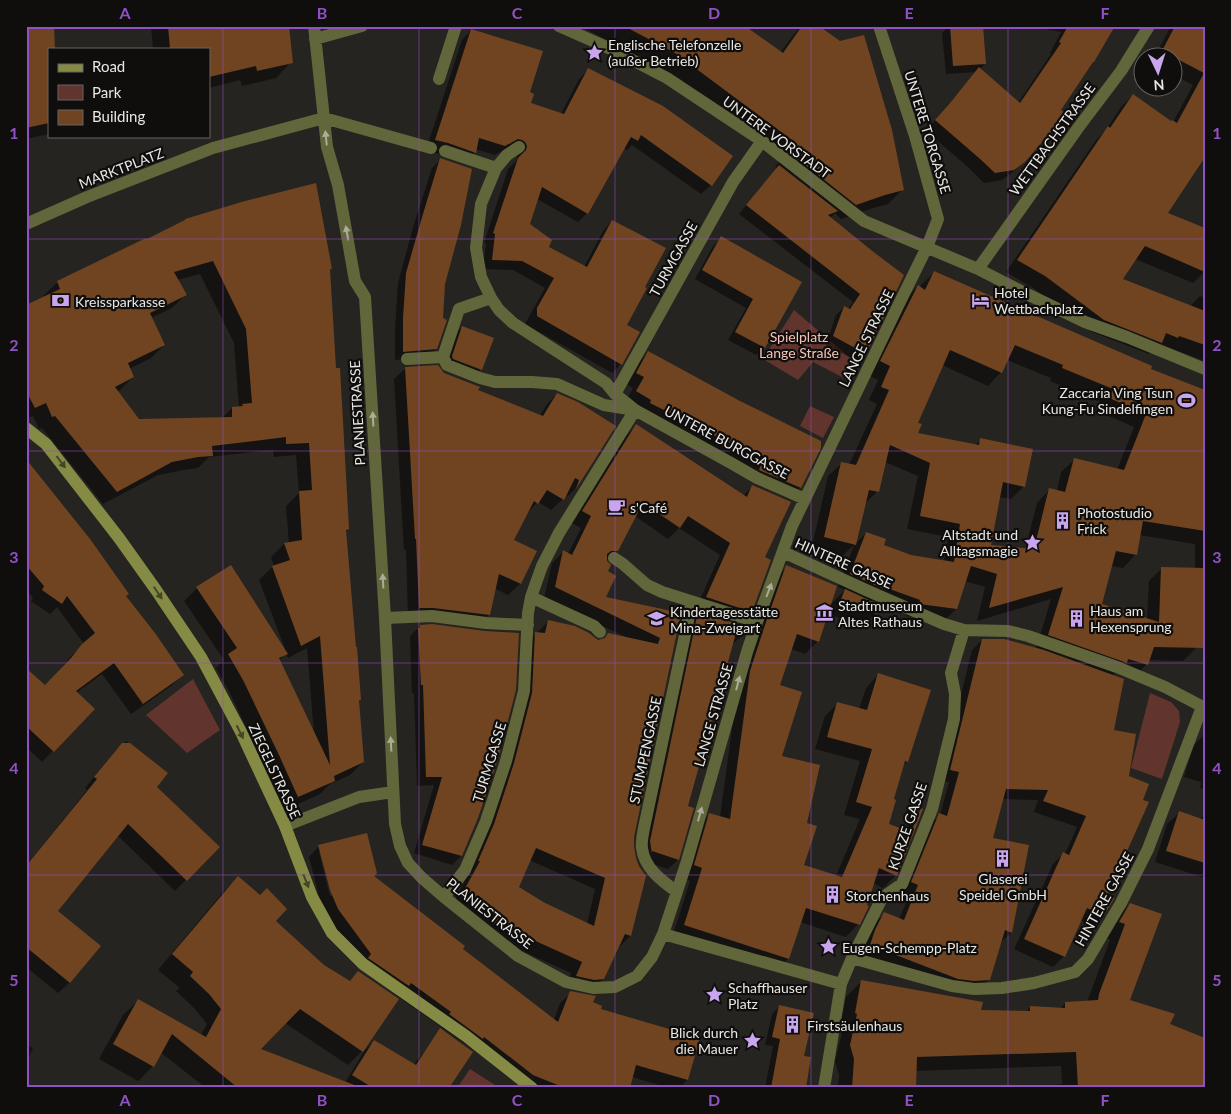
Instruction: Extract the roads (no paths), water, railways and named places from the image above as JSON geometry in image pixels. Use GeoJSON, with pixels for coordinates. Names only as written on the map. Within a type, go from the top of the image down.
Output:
{"type":"FeatureCollection","features":[{"type":"Feature","properties":{"kind":"main road","name":"ZIEGELSTRASSE"},"geometry":{"type":"LineString","coordinates":[[26,428],[46,444],[119,538],[201,658],[240,732],[285,826],[312,897],[332,933],[363,964],[466,1036],[532,1088]]}},
{"type":"Feature","properties":{"kind":"street"},"geometry":{"type":"LineString","coordinates":[[314,33],[362,26]]}},
{"type":"Feature","properties":{"kind":"street"},"geometry":{"type":"LineString","coordinates":[[439,79],[456,26]]}},
{"type":"Feature","properties":{"kind":"street","name":"UNTERE VORSTADT"},"geometry":{"type":"LineString","coordinates":[[559,26],[667,78],[762,141],[864,221],[978,269],[1085,322],[1205,369]]}},
{"type":"Feature","properties":{"kind":"street","name":"WETTBACHSTRASSE"},"geometry":{"type":"LineString","coordinates":[[978,269],[1078,128],[1122,71],[1149,26]]}},
{"type":"Feature","properties":{"kind":"street","name":"UNTERE TORGASSE"},"geometry":{"type":"LineString","coordinates":[[880,29],[915,136],[938,219],[927,247]]}},
{"type":"Feature","properties":{"kind":"street","name":"PLANIESTRASSE"},"geometry":{"type":"LineString","coordinates":[[314,33],[327,147],[338,185],[355,281],[365,297],[385,618],[395,824],[400,846],[408,863],[444,897],[518,956],[566,982],[593,988],[615,987],[637,976],[652,956],[663,934]]}},
{"type":"Feature","properties":{"kind":"street"},"geometry":{"type":"LineString","coordinates":[[324,118],[431,148]]}},
{"type":"Feature","properties":{"kind":"street","name":"MARKTPLATZ"},"geometry":{"type":"LineString","coordinates":[[26,224],[87,197],[214,148],[324,118]]}},
{"type":"Feature","properties":{"kind":"street","name":"TURMGASSE"},"geometry":{"type":"LineString","coordinates":[[615,394],[733,182],[762,141]]}},
{"type":"Feature","properties":{"kind":"street","name":"UNTERE BURGGASSE"},"geometry":{"type":"LineString","coordinates":[[519,147],[507,154],[496,168],[481,204],[476,248],[481,276],[499,310],[513,323],[606,383],[615,394],[635,410],[757,478],[805,499]]}},
{"type":"Feature","properties":{"kind":"street"},"geometry":{"type":"LineString","coordinates":[[445,151],[496,168]]}},
{"type":"Feature","properties":{"kind":"street","name":"LANGE STRASSE"},"geometry":{"type":"LineString","coordinates":[[663,934],[756,622],[792,526],[927,247]]}},
{"type":"Feature","properties":{"kind":"street"},"geometry":{"type":"LineString","coordinates":[[407,359],[443,356],[459,309],[491,298]]}},
{"type":"Feature","properties":{"kind":"street","name":"UNTERE BURGGASSE"},"geometry":{"type":"LineString","coordinates":[[443,356],[447,365],[480,378],[495,382],[558,384],[604,405],[635,410]]}},
{"type":"Feature","properties":{"kind":"street","name":"TURMGASSE"},"geometry":{"type":"LineString","coordinates":[[444,897],[465,870],[486,821],[506,761],[524,691],[528,613],[531,597],[542,566],[559,533],[635,410]]}},
{"type":"Feature","properties":{"kind":"street","name":"HINTERE GASSE"},"geometry":{"type":"LineString","coordinates":[[783,552],[944,624],[964,630],[1008,631],[1028,636],[1165,686],[1204,707],[1148,849],[1121,902],[1088,959],[1076,972],[1034,983],[1002,988],[974,989],[952,986],[852,958]]}},
{"type":"Feature","properties":{"kind":"street"},"geometry":{"type":"LineString","coordinates":[[614,558],[647,585],[662,592],[756,622]]}},
{"type":"Feature","properties":{"kind":"street"},"geometry":{"type":"LineString","coordinates":[[531,597],[594,626],[600,632]]}},
{"type":"Feature","properties":{"kind":"street","name":"STUMPENGASSE"},"geometry":{"type":"LineString","coordinates":[[677,892],[659,878],[647,864],[642,849],[644,828],[692,602]]}},
{"type":"Feature","properties":{"kind":"street"},"geometry":{"type":"LineString","coordinates":[[385,618],[432,616],[528,626]]}},
{"type":"Feature","properties":{"kind":"street","name":"KURZE GASSE"},"geometry":{"type":"LineString","coordinates":[[841,984],[882,898],[902,884],[932,809],[954,719],[955,694],[951,673],[964,630]]}},
{"type":"Feature","properties":{"kind":"street"},"geometry":{"type":"LineString","coordinates":[[285,826],[359,797],[393,792]]}},
{"type":"Feature","properties":{"kind":"street"},"geometry":{"type":"LineString","coordinates":[[663,934],[841,984],[824,1088]]}},
{"type":"Feature","properties":{"kind":"place","name":"Englische Telefonzelle (außer Betrieb)"},"geometry":{"type":"Point","coordinates":[594,52]}},
{"type":"Feature","properties":{"kind":"place","name":"Hotel Wettbachplatz"},"geometry":{"type":"Point","coordinates":[980,300]}},
{"type":"Feature","properties":{"kind":"place","name":"Kreissparkasse"},"geometry":{"type":"Point","coordinates":[61,301]}},
{"type":"Feature","properties":{"kind":"place","name":"Zaccaria Ving Tsun Kung-Fu Sindelfingen"},"geometry":{"type":"Point","coordinates":[1187,400]}},
{"type":"Feature","properties":{"kind":"place","name":"s'Café"},"geometry":{"type":"Point","coordinates":[616,507]}},
{"type":"Feature","properties":{"kind":"place","name":"Photostudio Frick"},"geometry":{"type":"Point","coordinates":[1063,520]}},
{"type":"Feature","properties":{"kind":"place","name":"Altstadt und Alltagsmagie"},"geometry":{"type":"Point","coordinates":[1032,542]}},
{"type":"Feature","properties":{"kind":"place","name":"Stadtmuseum Altes Rathaus"},"geometry":{"type":"Point","coordinates":[824,613]}},
{"type":"Feature","properties":{"kind":"place","name":"Haus am Hexensprung"},"geometry":{"type":"Point","coordinates":[1076,618]}},
{"type":"Feature","properties":{"kind":"place","name":"Kindertagesstätte Mina-Zweigart"},"geometry":{"type":"Point","coordinates":[656,619]}},
{"type":"Feature","properties":{"kind":"place","name":"Glaserei Speidel GmbH"},"geometry":{"type":"Point","coordinates":[1003,858]}},
{"type":"Feature","properties":{"kind":"place","name":"Storchenhaus"},"geometry":{"type":"Point","coordinates":[832,895]}},
{"type":"Feature","properties":{"kind":"place","name":"Eugen-Schempp-Platz"},"geometry":{"type":"Point","coordinates":[828,947]}},
{"type":"Feature","properties":{"kind":"place","name":"Schaffhauser Platz"},"geometry":{"type":"Point","coordinates":[714,995]}},
{"type":"Feature","properties":{"kind":"place","name":"Firstsäulenhaus"},"geometry":{"type":"Point","coordinates":[793,1025]}},
{"type":"Feature","properties":{"kind":"place","name":"Blick durch die Mauer"},"geometry":{"type":"Point","coordinates":[752,1040]}},
{"type":"Feature","properties":{"kind":"park label","name":"Spielplatz Lange Straße"},"geometry":{"type":"Point","coordinates":[799,344]}}]}
